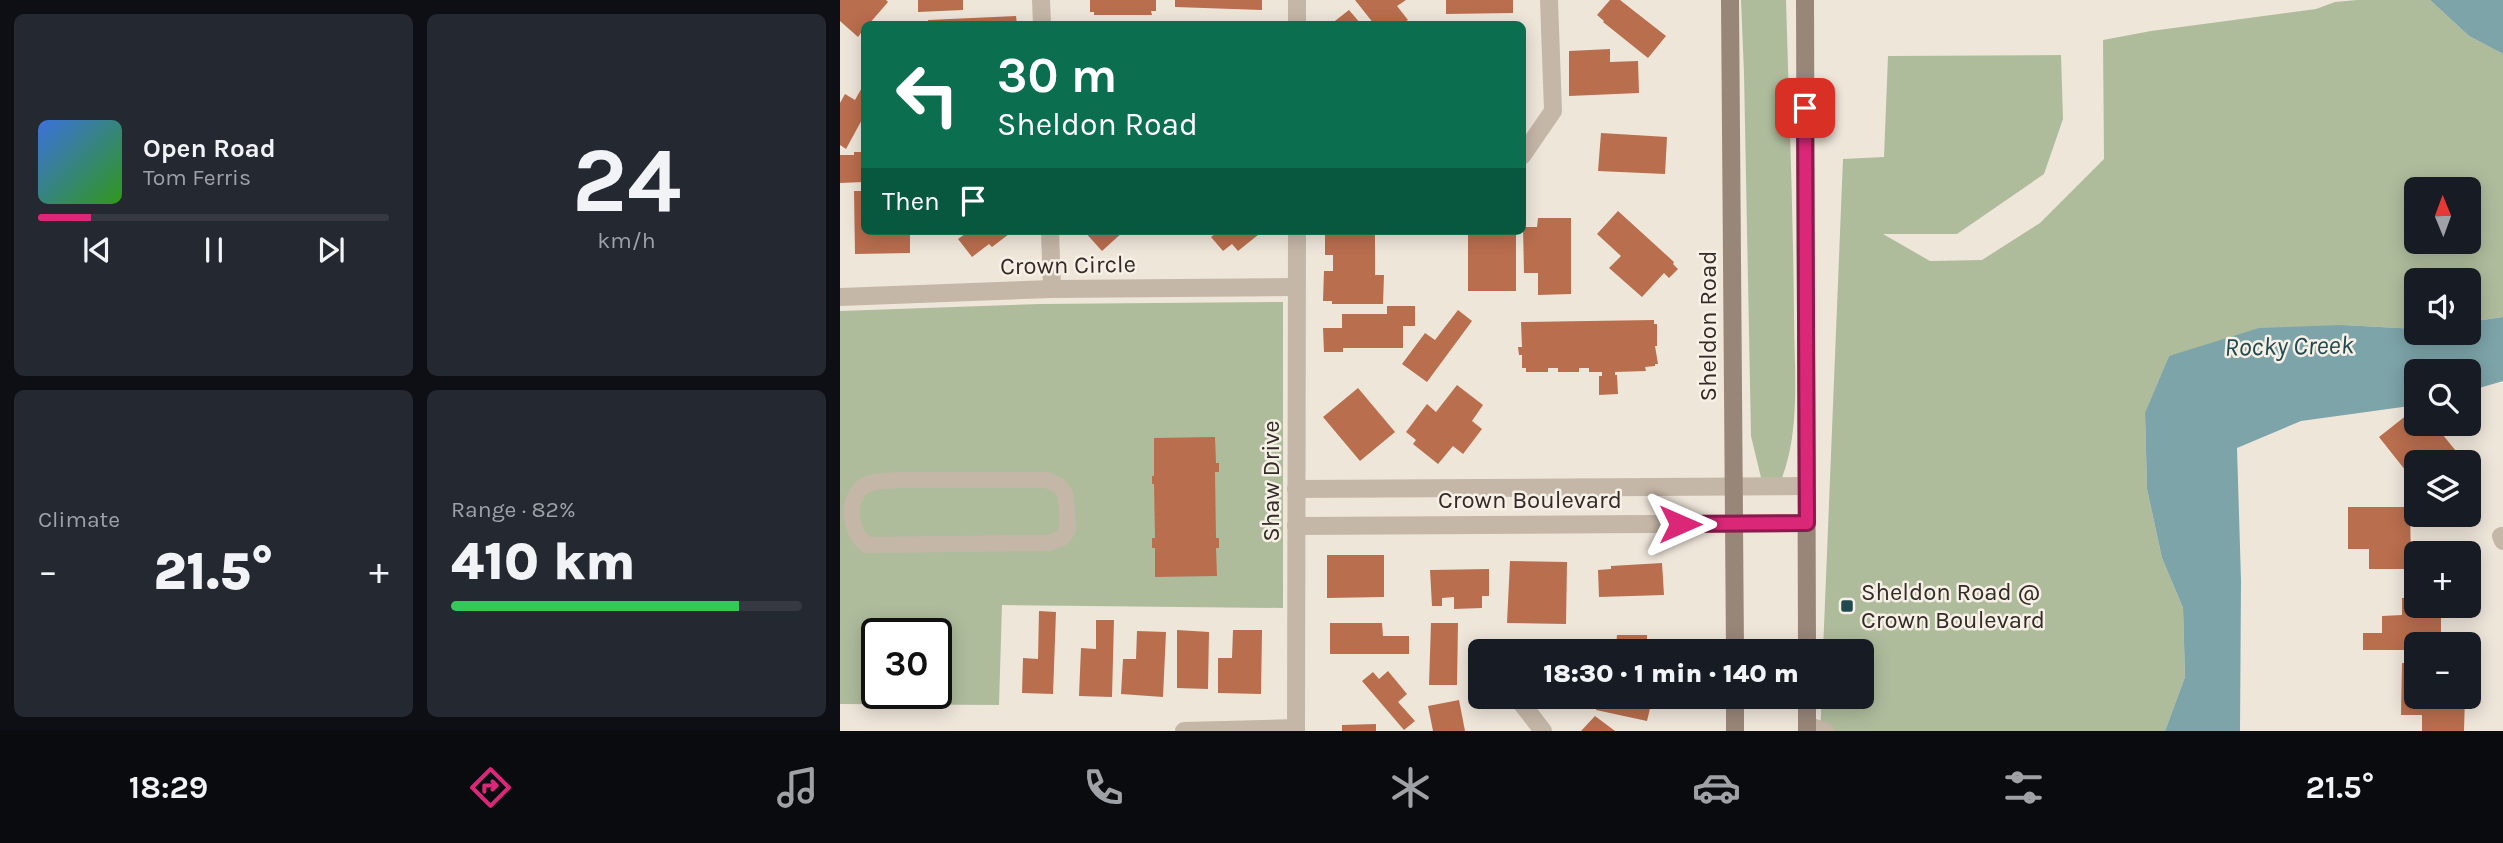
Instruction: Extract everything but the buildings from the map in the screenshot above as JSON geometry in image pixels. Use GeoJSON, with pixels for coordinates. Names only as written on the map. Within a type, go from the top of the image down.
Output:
{"type":"FeatureCollection","features":[{"type":"Feature","properties":{"kind":"main road","name":"Sheldon Road"},"geometry":{"type":"LineString","coordinates":[[1730,0],[1735,639]]}},
{"type":"Feature","properties":{"kind":"main road"},"geometry":{"type":"LineString","coordinates":[[1805,0],[1807,639]]}},
{"type":"Feature","properties":{"kind":"main road"},"geometry":{"type":"LineString","coordinates":[[1735,709],[1735,731]]}},
{"type":"Feature","properties":{"kind":"main road"},"geometry":{"type":"LineString","coordinates":[[1807,709],[1807,728]]}},
{"type":"Feature","properties":{"kind":"street"},"geometry":{"type":"LineString","coordinates":[[1041,0],[1042,21]]}},
{"type":"Feature","properties":{"kind":"street"},"geometry":{"type":"LineString","coordinates":[[1297,0],[1297,21]]}},
{"type":"Feature","properties":{"kind":"street"},"geometry":{"type":"LineString","coordinates":[[1526,150],[1553,111],[1549,0]]}},
{"type":"Feature","properties":{"kind":"street"},"geometry":{"type":"LineString","coordinates":[[1050,235],[1052,289]]}},
{"type":"Feature","properties":{"kind":"street","name":"Shaw Drive"},"geometry":{"type":"LineString","coordinates":[[1296,729],[1297,235]]}},
{"type":"Feature","properties":{"kind":"street","name":"Crown Circle"},"geometry":{"type":"LineString","coordinates":[[840,297],[1052,289],[1296,287]]}},
{"type":"Feature","properties":{"kind":"street","name":"Crown Boulevard"},"geometry":{"type":"LineString","coordinates":[[1296,489],[1806,486]]}},
{"type":"Feature","properties":{"kind":"street","name":"Crown Boulevard"},"geometry":{"type":"LineString","coordinates":[[1296,526],[1807,523]]}},
{"type":"Feature","properties":{"kind":"street"},"geometry":{"type":"LineString","coordinates":[[1526,709],[1543,731]]}},
{"type":"Feature","properties":{"kind":"street"},"geometry":{"type":"LineString","coordinates":[[1184,731],[1296,729]]}},
{"type":"Feature","properties":{"kind":"lane"},"geometry":{"type":"LineString","coordinates":[[899,480],[1047,480],[1058,485],[1065,493],[1068,530],[1062,538],[1049,543],[867,545],[858,538],[846,507],[861,488],[872,483],[899,480]]}},
{"type":"Feature","properties":{"kind":"lane"},"geometry":{"type":"LineString","coordinates":[[1807,728],[1826,731]]}},
{"type":"Feature","properties":{"kind":"green space"},"geometry":{"type":"Polygon","coordinates":[[[1741,0],[1786,0],[1795,403],[1791,446],[1778,488],[1763,486],[1751,436],[1741,0]]]}},
{"type":"Feature","properties":{"kind":"green space"},"geometry":{"type":"Polygon","coordinates":[[[2357,0],[2430,0],[2469,36],[2503,54],[2503,317],[2481,320],[2481,268],[2404,268],[2404,328],[2343,325],[2169,356],[2145,414],[2147,489],[2162,558],[2183,608],[2185,677],[2165,731],[1820,731],[1821,709],[1874,709],[1874,639],[1823,639],[1843,159],[1884,157],[1888,56],[2061,55],[2063,119],[2044,174],[1957,234],[1883,234],[1930,261],[1982,260],[2040,223],[2104,159],[2103,40],[2316,9],[2335,2],[2357,0]]]}},
{"type":"Feature","properties":{"kind":"green space"},"geometry":{"type":"Polygon","coordinates":[[[1283,302],[1283,608],[1002,605],[999,705],[952,705],[952,618],[861,618],[861,704],[840,704],[840,311],[1040,304],[1283,302]]]}},
{"type":"Feature","properties":{"kind":"water"},"geometry":{"type":"Polygon","coordinates":[[[2430,0],[2503,0],[2503,54],[2469,36],[2430,0]]]}},
{"type":"Feature","properties":{"kind":"water","name":"Rocky Creek"},"geometry":{"type":"Polygon","coordinates":[[[2503,317],[2503,381],[2481,387],[2481,359],[2404,359],[2404,407],[2301,421],[2237,448],[2241,580],[2240,731],[2165,731],[2185,677],[2183,608],[2162,558],[2147,489],[2145,413],[2169,356],[2259,328],[2343,325],[2404,328],[2404,345],[2481,345],[2481,320],[2503,317]]]}},
{"type":"Feature","properties":{"kind":"place","name":"Sheldon Road @ Crown Boulevard"},"geometry":{"type":"Point","coordinates":[1847,606]}},
{"type":"Feature","properties":{"kind":"route"},"geometry":{"type":"LineString","coordinates":[[1680,524],[1807,523],[1805,108]]}}]}
